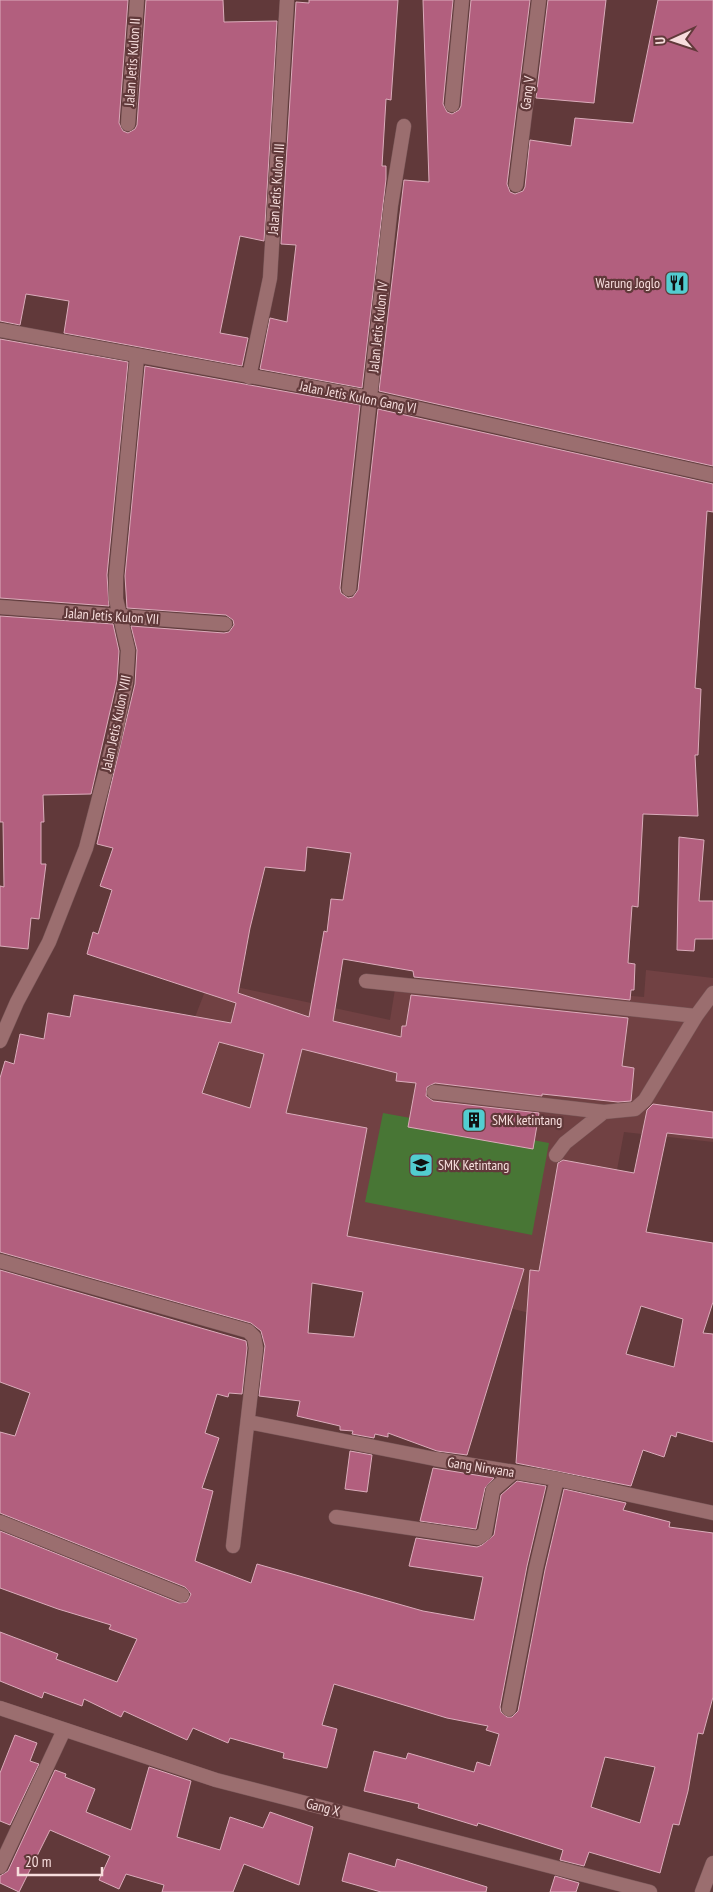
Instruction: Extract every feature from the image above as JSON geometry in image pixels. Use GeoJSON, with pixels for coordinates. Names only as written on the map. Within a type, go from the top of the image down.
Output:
{"type":"FeatureCollection","features":[{"type":"Feature","properties":{"kind":"street","name":"Jalan Jetis Kulon II"},"geometry":{"type":"LineString","coordinates":[[128,124],[137,0]]}},
{"type":"Feature","properties":{"kind":"street","name":"Jalan Jetis Kulon III"},"geometry":{"type":"LineString","coordinates":[[249,377],[270,278],[287,0]]}},
{"type":"Feature","properties":{"kind":"street"},"geometry":{"type":"LineString","coordinates":[[452,105],[462,0]]}},
{"type":"Feature","properties":{"kind":"street","name":"Gang V"},"geometry":{"type":"LineString","coordinates":[[516,185],[539,0]]}},
{"type":"Feature","properties":{"kind":"street","name":"Jalan Jetis Kulon IV"},"geometry":{"type":"LineString","coordinates":[[349,590],[391,205],[404,126]]}},
{"type":"Feature","properties":{"kind":"street","name":"Jalan Jetis Kulon Gang VI"},"geometry":{"type":"LineString","coordinates":[[0,330],[137,357],[370,398],[713,475]]}},
{"type":"Feature","properties":{"kind":"street","name":"Jalan Jetis Kulon VIII"},"geometry":{"type":"LineString","coordinates":[[0,1041],[17,1002],[49,942],[86,848],[126,682],[128,650],[116,599],[116,576],[137,357]]}},
{"type":"Feature","properties":{"kind":"street","name":"Jalan Jetis Kulon VII"},"geometry":{"type":"LineString","coordinates":[[0,607],[120,618],[225,624]]}},
{"type":"Feature","properties":{"kind":"street"},"geometry":{"type":"LineString","coordinates":[[366,981],[696,1016]]}},
{"type":"Feature","properties":{"kind":"street"},"geometry":{"type":"LineString","coordinates":[[434,1092],[604,1112],[635,1110],[645,1100],[696,1016],[713,993]]}},
{"type":"Feature","properties":{"kind":"street"},"geometry":{"type":"LineString","coordinates":[[556,1154],[565,1144],[604,1112]]}},
{"type":"Feature","properties":{"kind":"street"},"geometry":{"type":"LineString","coordinates":[[0,1261],[248,1331],[254,1337],[256,1348],[233,1546]]}},
{"type":"Feature","properties":{"kind":"street","name":"Gang Nirwana"},"geometry":{"type":"LineString","coordinates":[[248,1422],[435,1459],[557,1479],[713,1513]]}},
{"type":"Feature","properties":{"kind":"street"},"geometry":{"type":"LineString","coordinates":[[336,1517],[478,1538],[485,1533],[493,1490],[514,1472]]}},
{"type":"Feature","properties":{"kind":"street"},"geometry":{"type":"LineString","coordinates":[[509,1709],[536,1568],[557,1479]]}},
{"type":"Feature","properties":{"kind":"street"},"geometry":{"type":"LineString","coordinates":[[0,1522],[182,1596]]}},
{"type":"Feature","properties":{"kind":"street","name":"Gang X"},"geometry":{"type":"LineString","coordinates":[[0,1708],[216,1780],[650,1892]]}},
{"type":"Feature","properties":{"kind":"street"},"geometry":{"type":"LineString","coordinates":[[0,1867],[64,1730]]}},
{"type":"Feature","properties":{"kind":"street"},"geometry":{"type":"LineString","coordinates":[[702,1892],[713,1863]]}},
{"type":"Feature","properties":{"kind":"shaded area","name":"SMK Ketintang"},"geometry":{"type":"Polygon","coordinates":[[[646,970],[713,978],[713,1142],[624,1132],[588,1327],[447,1293],[162,1148],[185,1043],[209,981],[390,1020],[397,977],[644,997],[646,970]]]}},
{"type":"Feature","properties":{"kind":"green space"},"geometry":{"type":"Polygon","coordinates":[[[383,1113],[549,1143],[532,1235],[365,1202],[383,1113]]]}},
{"type":"Feature","properties":{"kind":"building"},"geometry":{"type":"Polygon","coordinates":[[[0,0],[128,0],[119,123],[123,131],[128,133],[135,129],[137,125],[146,0],[223,0],[224,22],[277,21],[264,241],[240,236],[220,333],[248,338],[242,366],[64,333],[69,301],[26,294],[20,325],[0,321],[0,0]]]}},
{"type":"Feature","properties":{"kind":"building"},"geometry":{"type":"Polygon","coordinates":[[[309,0],[398,0],[391,100],[386,99],[382,166],[386,166],[386,179],[362,388],[260,369],[270,318],[287,322],[296,245],[281,244],[296,2],[309,3],[309,0]]]}},
{"type":"Feature","properties":{"kind":"building"},"geometry":{"type":"Polygon","coordinates":[[[423,0],[453,0],[443,104],[447,112],[452,114],[459,110],[461,106],[471,0],[530,0],[507,184],[510,192],[515,194],[523,191],[525,187],[530,140],[571,146],[575,118],[633,123],[658,0],[713,0],[713,466],[379,391],[404,180],[429,182],[423,0]]]}},
{"type":"Feature","properties":{"kind":"building"},"geometry":{"type":"Polygon","coordinates":[[[548,0],[606,0],[594,103],[536,98],[548,0]]]}},
{"type":"Feature","properties":{"kind":"building"},"geometry":{"type":"Polygon","coordinates":[[[0,339],[128,362],[107,575],[109,606],[0,598],[0,339]]]}},
{"type":"Feature","properties":{"kind":"building"},"geometry":{"type":"Polygon","coordinates":[[[145,366],[360,405],[340,588],[341,593],[348,598],[353,597],[358,590],[378,409],[713,484],[713,512],[707,511],[695,688],[701,689],[698,755],[695,755],[698,816],[643,814],[638,907],[632,906],[628,963],[635,964],[634,990],[631,990],[630,1000],[414,977],[413,971],[343,959],[333,1021],[401,1037],[402,1026],[406,1026],[411,995],[628,1018],[622,1066],[634,1068],[631,1101],[618,1102],[542,1094],[542,1096],[435,1083],[427,1087],[426,1096],[433,1101],[539,1113],[533,1149],[408,1127],[416,1083],[396,1081],[397,1073],[302,1049],[286,1113],[367,1128],[347,1236],[524,1269],[467,1455],[437,1451],[388,1433],[388,1437],[375,1434],[374,1438],[352,1434],[353,1431],[340,1430],[340,1426],[297,1416],[300,1401],[259,1396],[265,1346],[261,1331],[251,1323],[0,1252],[0,1078],[5,1061],[14,1064],[20,1034],[44,1039],[48,1013],[70,1017],[74,995],[231,1023],[236,1003],[87,954],[93,932],[98,934],[112,890],[100,886],[113,848],[97,844],[135,684],[137,650],[131,626],[224,633],[229,632],[234,625],[233,620],[226,615],[127,608],[125,576],[145,366]],[[307,847],[305,871],[265,867],[250,928],[238,993],[309,1017],[324,931],[327,932],[331,899],[343,900],[351,853],[307,847]],[[219,1042],[202,1093],[250,1108],[264,1054],[219,1042]],[[312,1283],[308,1333],[354,1337],[363,1292],[312,1283]]]}},
{"type":"Feature","properties":{"kind":"building"},"geometry":{"type":"Polygon","coordinates":[[[0,616],[113,624],[119,651],[117,681],[91,794],[43,795],[44,822],[41,822],[41,864],[46,864],[39,919],[31,918],[28,949],[0,946],[0,886],[4,887],[3,822],[0,822],[0,616]]]}},
{"type":"Feature","properties":{"kind":"building"},"geometry":{"type":"Polygon","coordinates":[[[679,837],[704,840],[699,901],[713,901],[713,939],[695,939],[694,951],[677,950],[679,837]]]}},
{"type":"Feature","properties":{"kind":"building"},"geometry":{"type":"Polygon","coordinates":[[[653,1104],[713,1112],[713,1138],[667,1133],[646,1232],[713,1243],[713,1302],[703,1333],[713,1334],[713,1442],[677,1432],[676,1437],[671,1435],[664,1457],[643,1450],[631,1486],[516,1463],[530,1270],[539,1271],[558,1163],[563,1160],[634,1173],[647,1110],[653,1104]],[[641,1306],[626,1354],[674,1367],[683,1319],[641,1306]]]}},
{"type":"Feature","properties":{"kind":"building"},"geometry":{"type":"Polygon","coordinates":[[[0,1270],[246,1341],[247,1348],[242,1394],[229,1393],[228,1397],[217,1394],[205,1433],[219,1438],[202,1488],[213,1491],[195,1561],[251,1583],[257,1564],[423,1611],[474,1620],[483,1577],[409,1566],[416,1538],[477,1547],[482,1545],[494,1535],[501,1495],[517,1481],[546,1486],[527,1566],[500,1707],[501,1712],[507,1717],[512,1717],[518,1711],[545,1570],[564,1489],[626,1503],[623,1510],[670,1522],[669,1527],[713,1533],[713,1697],[703,1734],[698,1733],[688,1791],[679,1825],[673,1824],[660,1873],[589,1852],[584,1866],[560,1860],[563,1850],[478,1823],[477,1826],[418,1808],[419,1804],[364,1791],[374,1751],[406,1759],[408,1753],[474,1772],[477,1762],[490,1766],[499,1734],[486,1730],[488,1726],[447,1718],[334,1684],[322,1725],[337,1729],[327,1768],[283,1758],[284,1753],[230,1738],[228,1743],[193,1728],[187,1740],[124,1711],[121,1717],[84,1699],[82,1706],[44,1692],[42,1698],[0,1681],[0,1632],[58,1654],[56,1659],[117,1682],[137,1639],[109,1629],[111,1625],[58,1609],[0,1588],[0,1531],[179,1603],[187,1602],[191,1594],[185,1587],[0,1513],[0,1432],[15,1436],[30,1393],[0,1382],[0,1270]],[[605,1757],[591,1807],[640,1823],[655,1767],[605,1757]]]}},
{"type":"Feature","properties":{"kind":"building"},"geometry":{"type":"Polygon","coordinates":[[[350,1451],[372,1455],[367,1492],[345,1489],[350,1451]]]}},
{"type":"Feature","properties":{"kind":"building"},"geometry":{"type":"Polygon","coordinates":[[[433,1468],[494,1478],[485,1488],[476,1529],[420,1521],[433,1468]]]}},
{"type":"Feature","properties":{"kind":"building"},"geometry":{"type":"Polygon","coordinates":[[[15,1735],[37,1743],[30,1761],[39,1764],[10,1825],[0,1821],[0,1773],[15,1735]]]}},
{"type":"Feature","properties":{"kind":"building"},"geometry":{"type":"Polygon","coordinates":[[[149,1767],[191,1781],[177,1837],[220,1850],[230,1817],[263,1828],[270,1812],[313,1827],[299,1885],[244,1864],[233,1892],[162,1892],[164,1885],[126,1874],[119,1889],[99,1880],[110,1856],[50,1830],[19,1892],[0,1883],[0,1876],[8,1871],[55,1770],[66,1774],[65,1777],[95,1789],[86,1812],[131,1830],[149,1767]]]}},
{"type":"Feature","properties":{"kind":"building"},"geometry":{"type":"Polygon","coordinates":[[[349,1853],[395,1867],[397,1859],[487,1887],[486,1892],[381,1892],[342,1881],[349,1853]]]}},
{"type":"Feature","properties":{"kind":"building"},"geometry":{"type":"Polygon","coordinates":[[[555,1876],[579,1883],[576,1892],[550,1892],[555,1876]]]}},
{"type":"Feature","properties":{"kind":"place","name":"Warung Joglo"},"geometry":{"type":"Point","coordinates":[677,283]}},
{"type":"Feature","properties":{"kind":"place","name":"SMK ketintang"},"geometry":{"type":"Point","coordinates":[474,1120]}},
{"type":"Feature","properties":{"kind":"place","name":"SMK Ketintang"},"geometry":{"type":"Point","coordinates":[421,1165]}}]}
